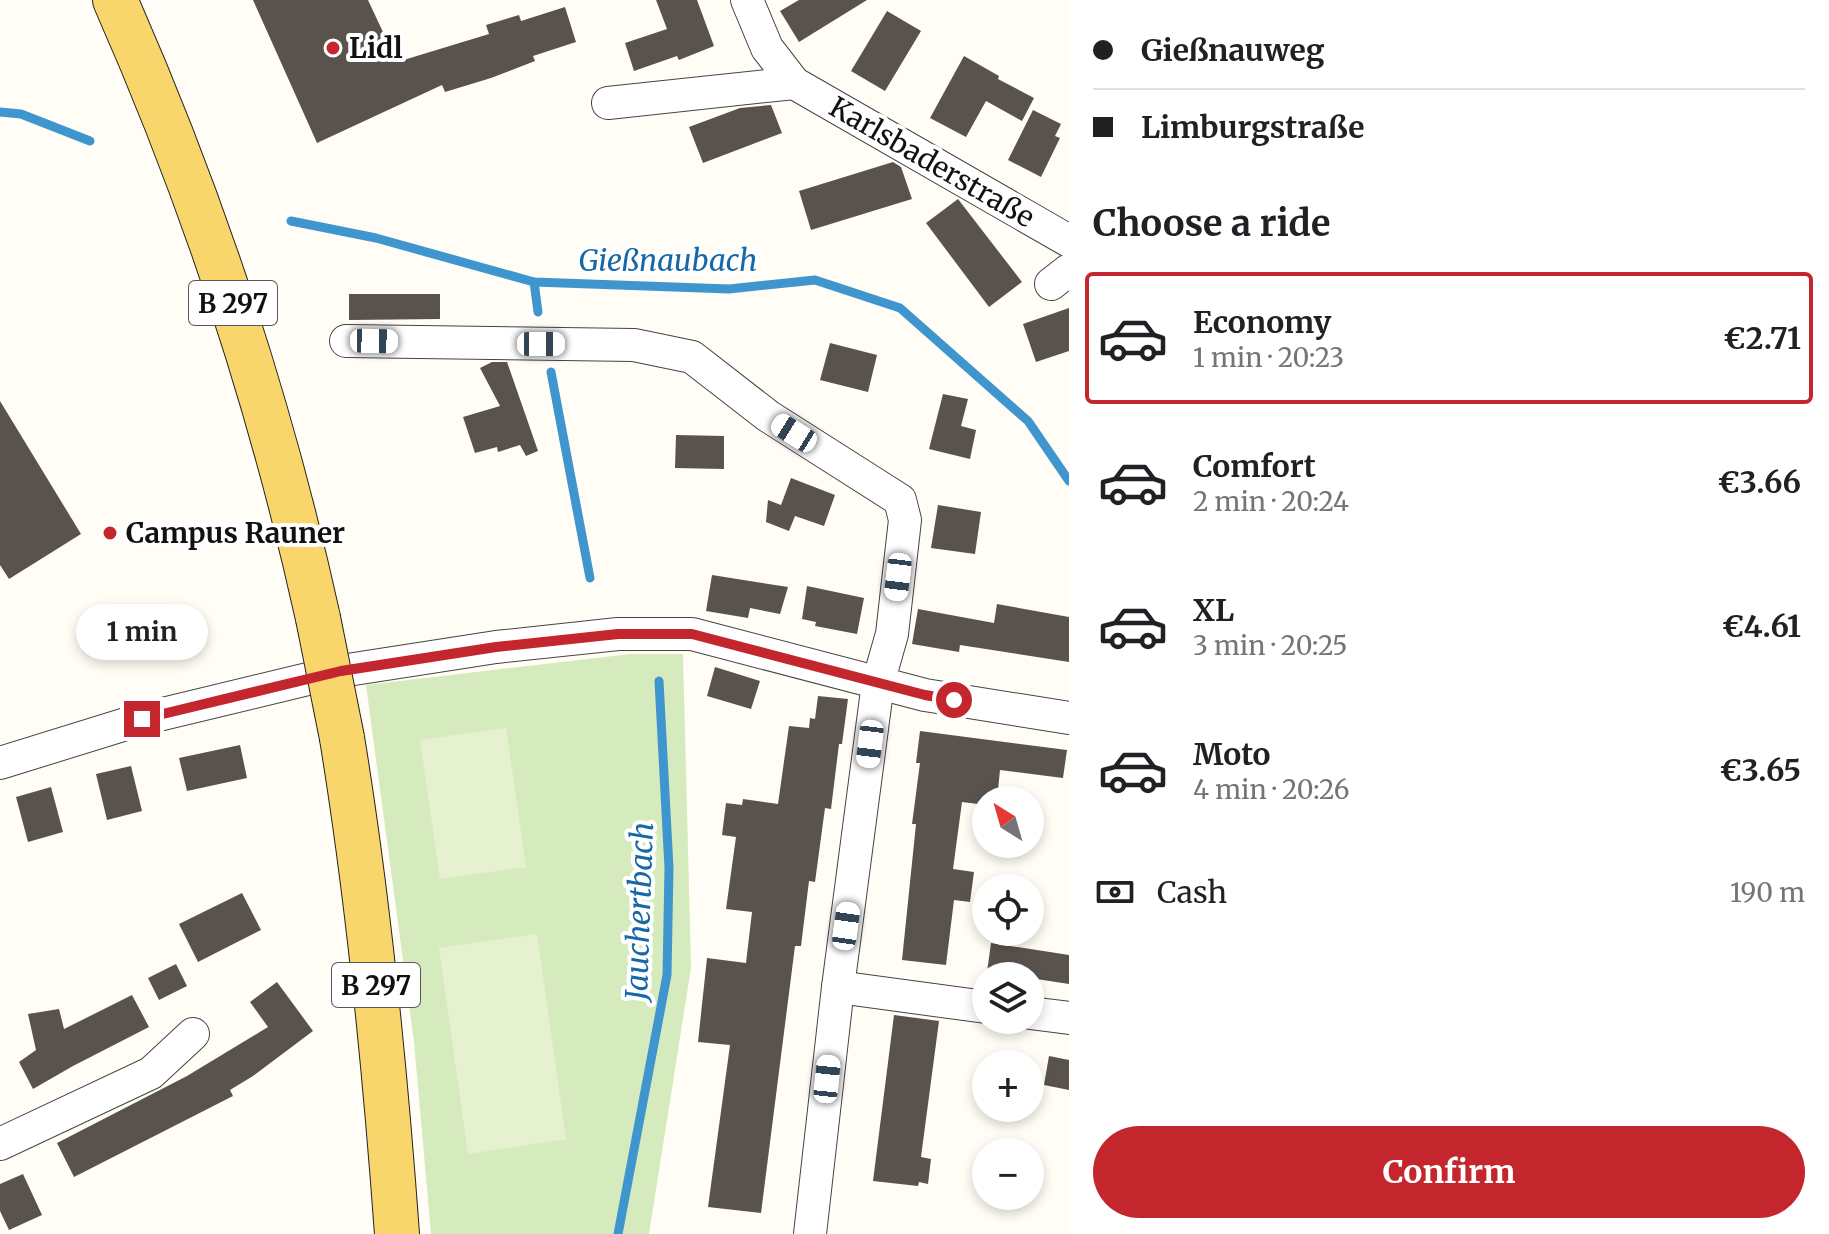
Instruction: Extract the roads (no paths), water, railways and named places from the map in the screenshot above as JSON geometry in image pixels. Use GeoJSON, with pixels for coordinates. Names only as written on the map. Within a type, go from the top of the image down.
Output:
{"type":"FeatureCollection","features":[{"type":"Feature","properties":{"kind":"main road","name":"B 297"},"geometry":{"type":"LineString","coordinates":[[115,0],[176,145],[218,257],[284,476],[318,618],[342,738],[370,932],[397,1234]]}},
{"type":"Feature","properties":{"kind":"street","name":"Karlsbaderstraße"},"geometry":{"type":"LineString","coordinates":[[747,0],[767,48],[794,83],[1069,241]]}},
{"type":"Feature","properties":{"kind":"street"},"geometry":{"type":"LineString","coordinates":[[608,103],[794,83]]}},
{"type":"Feature","properties":{"kind":"street"},"geometry":{"type":"LineString","coordinates":[[346,341],[634,345],[692,357],[768,416],[900,500],[905,520],[892,634],[878,683],[838,987],[810,1234]]}},
{"type":"Feature","properties":{"kind":"street"},"geometry":{"type":"LineString","coordinates":[[0,763],[142,719],[341,671],[556,639],[618,634],[692,634],[925,695],[1069,718]]}},
{"type":"Feature","properties":{"kind":"street"},"geometry":{"type":"LineString","coordinates":[[838,987],[972,1005]]}},
{"type":"Feature","properties":{"kind":"street"},"geometry":{"type":"LineString","coordinates":[[1044,1015],[1069,1018]]}},
{"type":"Feature","properties":{"kind":"street"},"geometry":{"type":"LineString","coordinates":[[0,1144],[151,1073],[193,1034]]}},
{"type":"Feature","properties":{"kind":"waterway","name":"Gießnaubach"},"geometry":{"type":"LineString","coordinates":[[0,112],[21,114],[90,141]]}},
{"type":"Feature","properties":{"kind":"waterway","name":"Gießnaubach"},"geometry":{"type":"LineString","coordinates":[[291,221],[376,238],[534,282],[729,289],[815,280],[900,308],[1028,421],[1069,481]]}},
{"type":"Feature","properties":{"kind":"waterway","name":"Jauchertbach"},"geometry":{"type":"LineString","coordinates":[[534,282],[538,312]]}},
{"type":"Feature","properties":{"kind":"waterway","name":"Jauchertbach"},"geometry":{"type":"LineString","coordinates":[[551,372],[590,578]]}},
{"type":"Feature","properties":{"kind":"waterway","name":"Jauchertbach"},"geometry":{"type":"LineString","coordinates":[[618,1234],[667,975],[669,868],[659,681]]}},
{"type":"Feature","properties":{"kind":"place","name":"Lidl"},"geometry":{"type":"Point","coordinates":[333,48]}},
{"type":"Feature","properties":{"kind":"place","name":"Campus Rauner"},"geometry":{"type":"Point","coordinates":[110,533]}}]}
